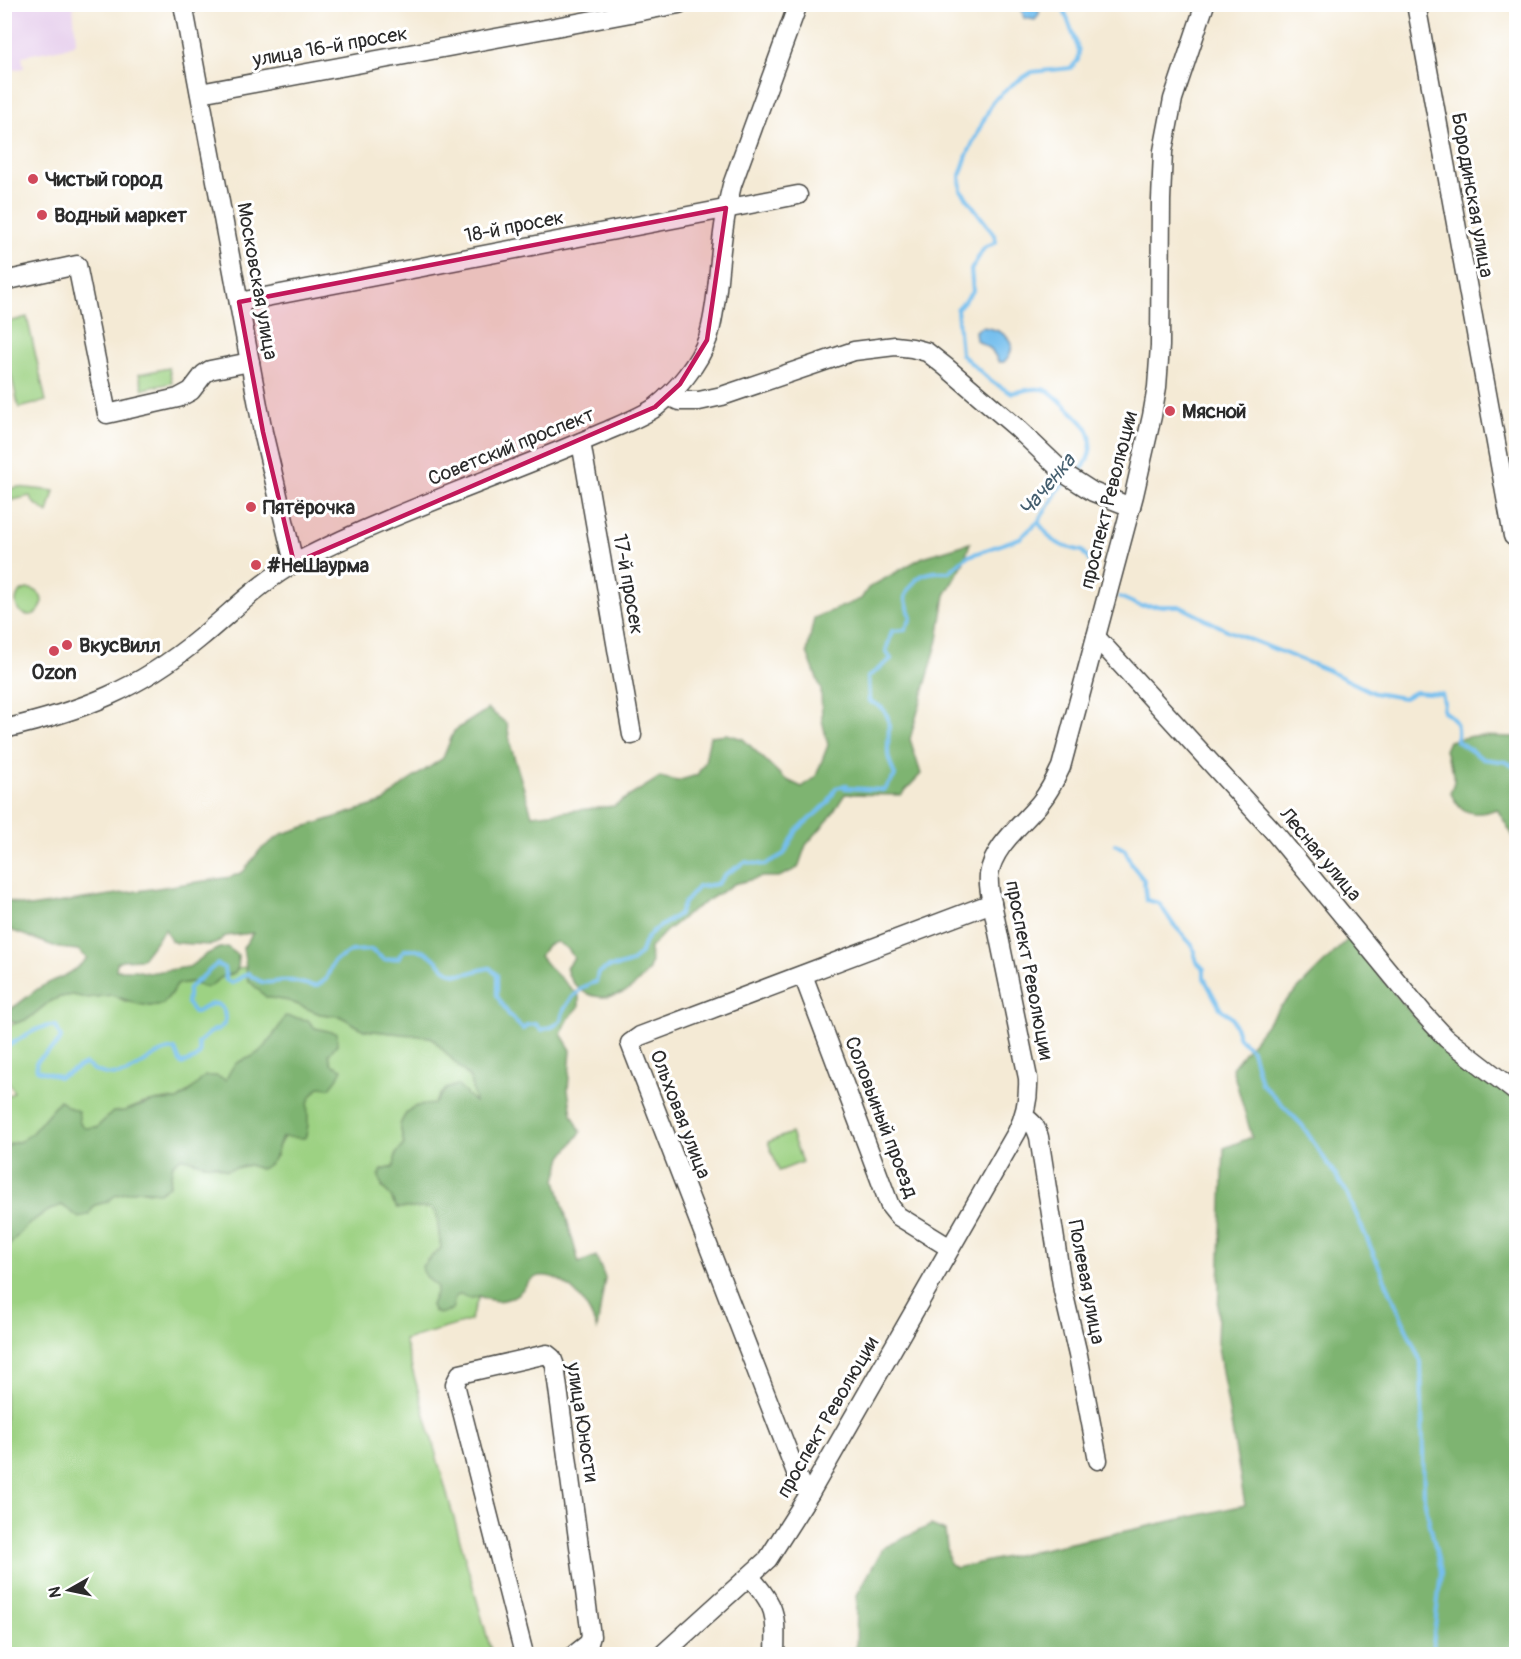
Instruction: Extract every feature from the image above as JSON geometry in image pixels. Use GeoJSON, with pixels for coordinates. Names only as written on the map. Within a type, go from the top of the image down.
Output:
{"type":"FeatureCollection","features":[{"type":"Feature","properties":{"kind":"street","name":"Московская улица"},"geometry":{"type":"LineString","coordinates":[[183,4],[269,461],[294,563]]}},
{"type":"Feature","properties":{"kind":"street","name":"улица 16-й просек"},"geometry":{"type":"LineString","coordinates":[[200,93],[679,4]]}},
{"type":"Feature","properties":{"kind":"street","name":"Советский проспект"},"geometry":{"type":"LineString","coordinates":[[4,729],[79,708],[135,684],[158,671],[256,590],[294,563],[387,521],[581,442],[655,408],[680,384],[697,360],[707,340],[714,317],[726,208],[742,155],[798,4]]}},
{"type":"Feature","properties":{"kind":"street","name":"проспект Революции"},"geometry":{"type":"LineString","coordinates":[[663,1654],[768,1559],[810,1493],[1024,1117],[1029,1097],[1028,1078],[992,903],[989,875],[1000,847],[1053,786],[1061,767],[1131,507],[1157,387],[1160,346],[1163,151],[1173,99],[1205,4]]}},
{"type":"Feature","properties":{"kind":"street","name":"Бородинская улица"},"geometry":{"type":"LineString","coordinates":[[1416,4],[1513,536]]}},
{"type":"Feature","properties":{"kind":"street","name":"18-й просек"},"geometry":{"type":"LineString","coordinates":[[239,302],[798,195]]}},
{"type":"Feature","properties":{"kind":"street"},"geometry":{"type":"LineString","coordinates":[[4,281],[77,265],[107,414],[178,398],[192,391],[204,374],[210,370],[250,362]]}},
{"type":"Feature","properties":{"kind":"street"},"geometry":{"type":"LineString","coordinates":[[668,396],[679,401],[699,401],[722,396],[854,351],[895,346],[912,348],[927,352],[946,367],[1017,428],[1065,474],[1083,486],[1131,507]]}},
{"type":"Feature","properties":{"kind":"street","name":"17-й просек"},"geometry":{"type":"LineString","coordinates":[[581,442],[632,735]]}},
{"type":"Feature","properties":{"kind":"street","name":"Лесная улица"},"geometry":{"type":"LineString","coordinates":[[1096,638],[1274,832],[1446,1038],[1516,1092]]}},
{"type":"Feature","properties":{"kind":"street","name":"Ольховая улица"},"geometry":{"type":"LineString","coordinates":[[810,1493],[800,1483],[630,1043],[640,1036],[992,903]]}},
{"type":"Feature","properties":{"kind":"street","name":"Соловьиный проезд"},"geometry":{"type":"LineString","coordinates":[[803,975],[893,1212],[950,1248]]}},
{"type":"Feature","properties":{"kind":"street","name":"Полевая улица"},"geometry":{"type":"LineString","coordinates":[[1024,1117],[1036,1127],[1039,1137],[1063,1291],[1098,1460]]}},
{"type":"Feature","properties":{"kind":"street","name":"улица Юности"},"geometry":{"type":"LineString","coordinates":[[524,1654],[455,1384],[460,1374],[547,1354],[552,1358],[555,1366],[591,1636],[589,1643],[575,1654]]}},
{"type":"Feature","properties":{"kind":"street"},"geometry":{"type":"LineString","coordinates":[[750,1577],[769,1598],[775,1615],[775,1654]]}},
{"type":"Feature","properties":{"kind":"highlighted area"},"geometry":{"type":"Polygon","coordinates":[[[726,208],[707,340],[680,384],[655,407],[294,563],[263,432],[239,302],[726,208]]]}},
{"type":"Feature","properties":{"kind":"shaded area"},"geometry":{"type":"Polygon","coordinates":[[[5,4],[73,5],[76,42],[68,47],[22,56],[24,68],[5,71],[5,4]]]}},
{"type":"Feature","properties":{"kind":"green space"},"geometry":{"type":"Polygon","coordinates":[[[27,317],[46,401],[19,408],[5,349],[5,323],[27,317]]]}},
{"type":"Feature","properties":{"kind":"green space"},"geometry":{"type":"Polygon","coordinates":[[[169,368],[172,383],[143,389],[139,374],[169,368]]]}},
{"type":"Feature","properties":{"kind":"green space"},"geometry":{"type":"Polygon","coordinates":[[[18,487],[54,491],[48,513],[33,502],[30,496],[5,502],[5,490],[18,487]]]}},
{"type":"Feature","properties":{"kind":"green space"},"geometry":{"type":"Polygon","coordinates":[[[970,543],[963,564],[945,595],[938,640],[910,739],[921,774],[901,795],[845,794],[829,819],[806,845],[798,868],[779,877],[762,877],[734,884],[694,909],[665,932],[650,948],[649,970],[632,987],[622,993],[599,997],[579,989],[571,980],[566,968],[574,958],[569,950],[557,942],[547,945],[540,956],[579,996],[579,1007],[569,1018],[561,1034],[571,1050],[568,1090],[572,1114],[581,1132],[562,1157],[556,1180],[579,1263],[596,1256],[605,1278],[597,1329],[577,1294],[563,1282],[547,1276],[539,1276],[531,1280],[517,1294],[507,1299],[496,1301],[479,1296],[470,1298],[461,1294],[455,1297],[452,1310],[439,1314],[433,1311],[431,1305],[437,1287],[425,1275],[422,1266],[441,1248],[436,1211],[429,1208],[397,1208],[381,1184],[379,1176],[382,1170],[394,1167],[396,1154],[404,1144],[400,1125],[406,1113],[413,1107],[434,1104],[446,1089],[457,1085],[475,1102],[470,1078],[431,1037],[364,1030],[340,1016],[320,1014],[289,1001],[266,997],[248,980],[243,948],[253,933],[226,936],[215,944],[209,945],[171,941],[165,929],[142,959],[122,960],[117,963],[116,970],[148,973],[189,967],[220,948],[227,947],[238,955],[238,968],[234,973],[222,977],[210,986],[204,987],[191,982],[178,984],[163,1004],[150,1006],[138,1004],[112,995],[86,998],[73,995],[49,1002],[28,1019],[16,1023],[7,1019],[9,1010],[40,988],[74,970],[87,958],[78,950],[59,948],[5,928],[5,900],[30,907],[231,877],[243,872],[260,850],[282,834],[384,802],[404,784],[443,758],[454,731],[488,709],[507,724],[511,747],[532,815],[614,806],[660,777],[677,781],[697,775],[705,762],[710,736],[727,734],[743,739],[785,779],[802,787],[816,776],[828,745],[822,720],[821,689],[807,652],[814,618],[861,599],[868,588],[923,557],[970,543]]]}},
{"type":"Feature","properties":{"kind":"green space"},"geometry":{"type":"Polygon","coordinates":[[[29,589],[38,593],[42,602],[38,611],[29,615],[20,611],[16,602],[20,593],[29,589]]]}},
{"type":"Feature","properties":{"kind":"green space"},"geometry":{"type":"Polygon","coordinates":[[[1472,736],[1516,737],[1516,841],[1497,809],[1482,813],[1469,812],[1454,800],[1450,792],[1454,775],[1445,750],[1449,741],[1472,736]]]}},
{"type":"Feature","properties":{"kind":"green space"},"geometry":{"type":"Polygon","coordinates":[[[1348,939],[1453,1062],[1468,1064],[1516,1100],[1516,1654],[856,1654],[857,1595],[883,1548],[931,1525],[945,1531],[949,1563],[956,1568],[1245,1505],[1217,1342],[1224,1148],[1252,1137],[1232,1068],[1280,1007],[1348,939]]]}},
{"type":"Feature","properties":{"kind":"green space"},"geometry":{"type":"Polygon","coordinates":[[[246,967],[248,980],[267,997],[289,1001],[320,1014],[340,1016],[364,1030],[431,1037],[470,1078],[476,1103],[441,1093],[434,1104],[410,1109],[400,1125],[404,1144],[396,1154],[394,1167],[382,1170],[382,1188],[392,1196],[393,1203],[404,1208],[436,1210],[441,1248],[426,1261],[423,1273],[437,1287],[431,1305],[461,1294],[479,1296],[470,1321],[404,1340],[492,1654],[5,1654],[5,1251],[29,1224],[43,1213],[61,1205],[71,1211],[89,1214],[95,1205],[106,1202],[116,1195],[138,1190],[149,1192],[169,1186],[173,1164],[182,1157],[216,1165],[226,1170],[249,1165],[260,1169],[276,1156],[280,1143],[308,1115],[308,1102],[326,1076],[331,1065],[329,1053],[337,1044],[336,1033],[315,1028],[280,1026],[261,1050],[237,1063],[226,1081],[216,1076],[196,1086],[177,1100],[166,1099],[144,1103],[125,1111],[113,1112],[97,1127],[85,1128],[60,1100],[31,1134],[21,1141],[10,1144],[5,1150],[5,1098],[14,1092],[5,1075],[5,1027],[28,1019],[49,1002],[73,995],[86,998],[112,995],[125,1001],[150,1006],[163,1004],[178,984],[191,982],[210,986],[222,977],[234,973],[238,968],[246,967]]]}},
{"type":"Feature","properties":{"kind":"green space"},"geometry":{"type":"Polygon","coordinates":[[[285,1016],[308,1020],[315,1028],[337,1033],[337,1044],[329,1054],[331,1064],[342,1069],[330,1088],[319,1087],[309,1100],[305,1138],[282,1137],[273,1160],[260,1169],[249,1165],[226,1170],[216,1165],[182,1157],[173,1164],[169,1186],[160,1192],[138,1190],[116,1195],[107,1202],[95,1205],[89,1214],[79,1218],[62,1205],[44,1213],[30,1224],[5,1251],[5,1150],[10,1144],[21,1141],[31,1134],[60,1100],[68,1107],[78,1111],[80,1123],[85,1128],[97,1127],[113,1112],[125,1111],[155,1101],[177,1100],[187,1094],[205,1076],[216,1076],[226,1080],[237,1063],[264,1047],[285,1016]]]}},
{"type":"Feature","properties":{"kind":"green space"},"geometry":{"type":"Polygon","coordinates":[[[791,1133],[802,1162],[779,1171],[768,1142],[791,1133]]]}},
{"type":"Feature","properties":{"kind":"water"},"geometry":{"type":"Polygon","coordinates":[[[1020,5],[1039,5],[1037,18],[1035,20],[1024,18],[1020,5]]]}},
{"type":"Feature","properties":{"kind":"water"},"geometry":{"type":"Polygon","coordinates":[[[982,327],[997,330],[1008,338],[1011,348],[1004,362],[999,362],[991,349],[976,340],[975,331],[982,327]]]}},
{"type":"Feature","properties":{"kind":"waterway","name":"Чаченка"},"geometry":{"type":"LineString","coordinates":[[1062,4],[1079,51],[1078,60],[1071,68],[1032,72],[993,101],[967,155],[960,176],[961,190],[995,236],[996,242],[984,248],[971,270],[973,291],[957,309],[961,354],[991,381],[1011,393],[1035,389],[1048,391],[1086,427],[1091,442],[1089,455],[1084,467],[1075,476]]}},
{"type":"Feature","properties":{"kind":"waterway","name":"Чаченка"},"geometry":{"type":"LineString","coordinates":[[4,1048],[43,1027],[56,1026],[61,1038],[56,1046],[36,1063],[37,1070],[60,1077],[85,1064],[96,1071],[120,1074],[138,1067],[164,1051],[175,1049],[181,1064],[195,1059],[200,1053],[198,1043],[225,1023],[224,1012],[217,1004],[209,1005],[195,1013],[187,1003],[189,988],[217,964],[224,968],[226,980],[232,983],[248,973],[260,981],[269,983],[291,981],[316,986],[326,979],[334,961],[352,951],[371,950],[385,960],[398,958],[404,950],[421,950],[449,971],[458,974],[490,968],[497,975],[497,996],[509,1015],[523,1029],[527,1025],[536,1024],[541,1030],[554,1026],[561,1020],[565,1008],[578,991],[596,982],[598,973],[609,967],[632,962],[641,952],[652,932],[679,914],[684,903],[698,887],[717,884],[726,874],[745,862],[765,865],[784,854],[797,830],[828,803],[836,788],[847,785],[845,788],[884,790],[895,776],[888,756],[889,722],[884,710],[869,701],[868,677],[891,659],[886,651],[892,631],[905,630],[911,618],[905,597],[909,590],[917,579],[927,573],[949,572],[966,557],[1020,538],[1038,522],[1060,487],[1067,482]]}},
{"type":"Feature","properties":{"kind":"waterway"},"geometry":{"type":"LineString","coordinates":[[1038,522],[1052,540],[1063,546],[1082,551],[1096,569]]}},
{"type":"Feature","properties":{"kind":"waterway"},"geometry":{"type":"LineString","coordinates":[[1120,597],[1140,606],[1179,606],[1229,631],[1327,670],[1374,693],[1404,698],[1415,692],[1442,694],[1443,711],[1456,723],[1457,741],[1483,759],[1506,762],[1516,768]]}},
{"type":"Feature","properties":{"kind":"waterway"},"geometry":{"type":"LineString","coordinates":[[1115,844],[1125,850],[1132,865],[1144,880],[1146,900],[1159,903],[1173,924],[1192,945],[1197,962],[1204,969],[1204,978],[1220,1008],[1232,1018],[1239,1038],[1252,1050],[1261,1083],[1302,1125],[1346,1191],[1421,1362],[1424,1498],[1441,1572],[1432,1654]]}},
{"type":"Feature","properties":{"kind":"place","name":"Чистый город"},"geometry":{"type":"Point","coordinates":[33,179]}},
{"type":"Feature","properties":{"kind":"place","name":"Водный маркет"},"geometry":{"type":"Point","coordinates":[42,215]}},
{"type":"Feature","properties":{"kind":"place","name":"Мясной"},"geometry":{"type":"Point","coordinates":[1170,411]}},
{"type":"Feature","properties":{"kind":"place","name":"Пятёрочка"},"geometry":{"type":"Point","coordinates":[251,507]}},
{"type":"Feature","properties":{"kind":"place","name":"#НеШаурма"},"geometry":{"type":"Point","coordinates":[256,565]}},
{"type":"Feature","properties":{"kind":"place","name":"ВкусВилл"},"geometry":{"type":"Point","coordinates":[67,645]}},
{"type":"Feature","properties":{"kind":"place","name":"Ozon"},"geometry":{"type":"Point","coordinates":[54,651]}}]}
